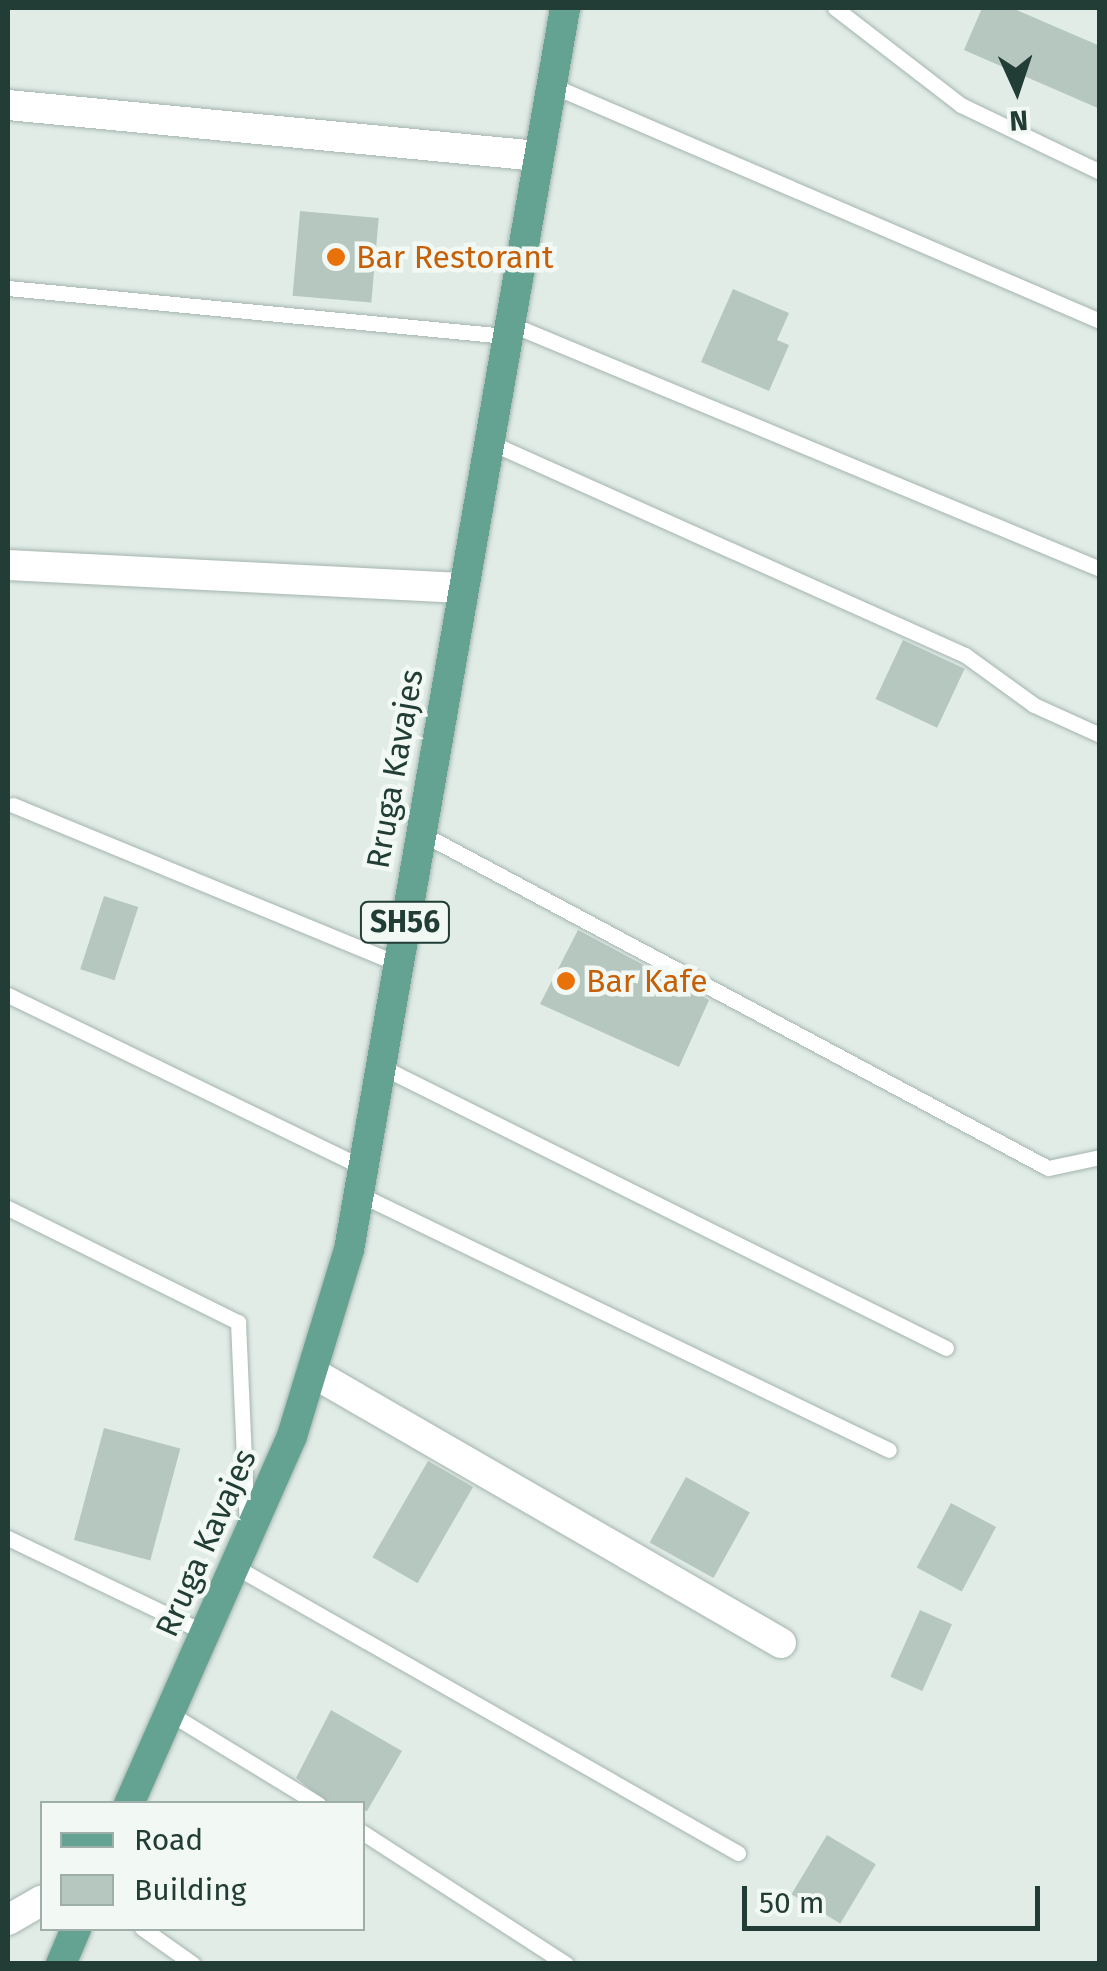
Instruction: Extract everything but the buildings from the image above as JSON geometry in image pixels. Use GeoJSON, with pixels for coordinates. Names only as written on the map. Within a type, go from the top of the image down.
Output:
{"type":"FeatureCollection","features":[{"type":"Feature","properties":{"kind":"main road","name":"Rruga Kavajes"},"geometry":{"type":"LineString","coordinates":[[130,1801],[315,1374],[363,1182],[419,832],[565,8]]}},
{"type":"Feature","properties":{"kind":"main road"},"geometry":{"type":"LineString","coordinates":[[61,1964],[75,1931]]}},
{"type":"Feature","properties":{"kind":"street"},"geometry":{"type":"LineString","coordinates":[[8,105],[538,156]]}},
{"type":"Feature","properties":{"kind":"street"},"geometry":{"type":"LineString","coordinates":[[8,565],[462,588]]}},
{"type":"Feature","properties":{"kind":"street"},"geometry":{"type":"LineString","coordinates":[[315,1374],[781,1644]]}},
{"type":"Feature","properties":{"kind":"street"},"geometry":{"type":"LineString","coordinates":[[8,1920],[40,1901]]}},
{"type":"Feature","properties":{"kind":"lane"},"geometry":{"type":"LineString","coordinates":[[835,8],[961,105],[1100,172]]}},
{"type":"Feature","properties":{"kind":"lane"},"geometry":{"type":"LineString","coordinates":[[551,85],[1100,321]]}},
{"type":"Feature","properties":{"kind":"lane"},"geometry":{"type":"LineString","coordinates":[[8,288],[507,330],[1100,569]]}},
{"type":"Feature","properties":{"kind":"lane"},"geometry":{"type":"LineString","coordinates":[[487,441],[965,656],[1034,705],[1100,735]]}},
{"type":"Feature","properties":{"kind":"lane"},"geometry":{"type":"LineString","coordinates":[[13,805],[398,964]]}},
{"type":"Feature","properties":{"kind":"lane"},"geometry":{"type":"LineString","coordinates":[[419,832],[1048,1168],[1100,1157]]}},
{"type":"Feature","properties":{"kind":"lane"},"geometry":{"type":"LineString","coordinates":[[8,995],[363,1182],[889,1450]]}},
{"type":"Feature","properties":{"kind":"lane"},"geometry":{"type":"LineString","coordinates":[[382,1067],[946,1348]]}},
{"type":"Feature","properties":{"kind":"lane"},"geometry":{"type":"LineString","coordinates":[[8,1208],[238,1322],[248,1533]]}},
{"type":"Feature","properties":{"kind":"lane"},"geometry":{"type":"LineString","coordinates":[[8,1538],[205,1633]]}},
{"type":"Feature","properties":{"kind":"lane"},"geometry":{"type":"LineString","coordinates":[[234,1566],[738,1853]]}},
{"type":"Feature","properties":{"kind":"lane"},"geometry":{"type":"LineString","coordinates":[[169,1713],[313,1801]]}},
{"type":"Feature","properties":{"kind":"lane"},"geometry":{"type":"LineString","coordinates":[[365,1834],[566,1964]]}},
{"type":"Feature","properties":{"kind":"lane"},"geometry":{"type":"LineString","coordinates":[[146,1931],[192,1964]]}},
{"type":"Feature","properties":{"kind":"place","name":"Bar Restorant"},"geometry":{"type":"Point","coordinates":[336,257]}},
{"type":"Feature","properties":{"kind":"place","name":"Bar Kafe"},"geometry":{"type":"Point","coordinates":[566,981]}}]}
